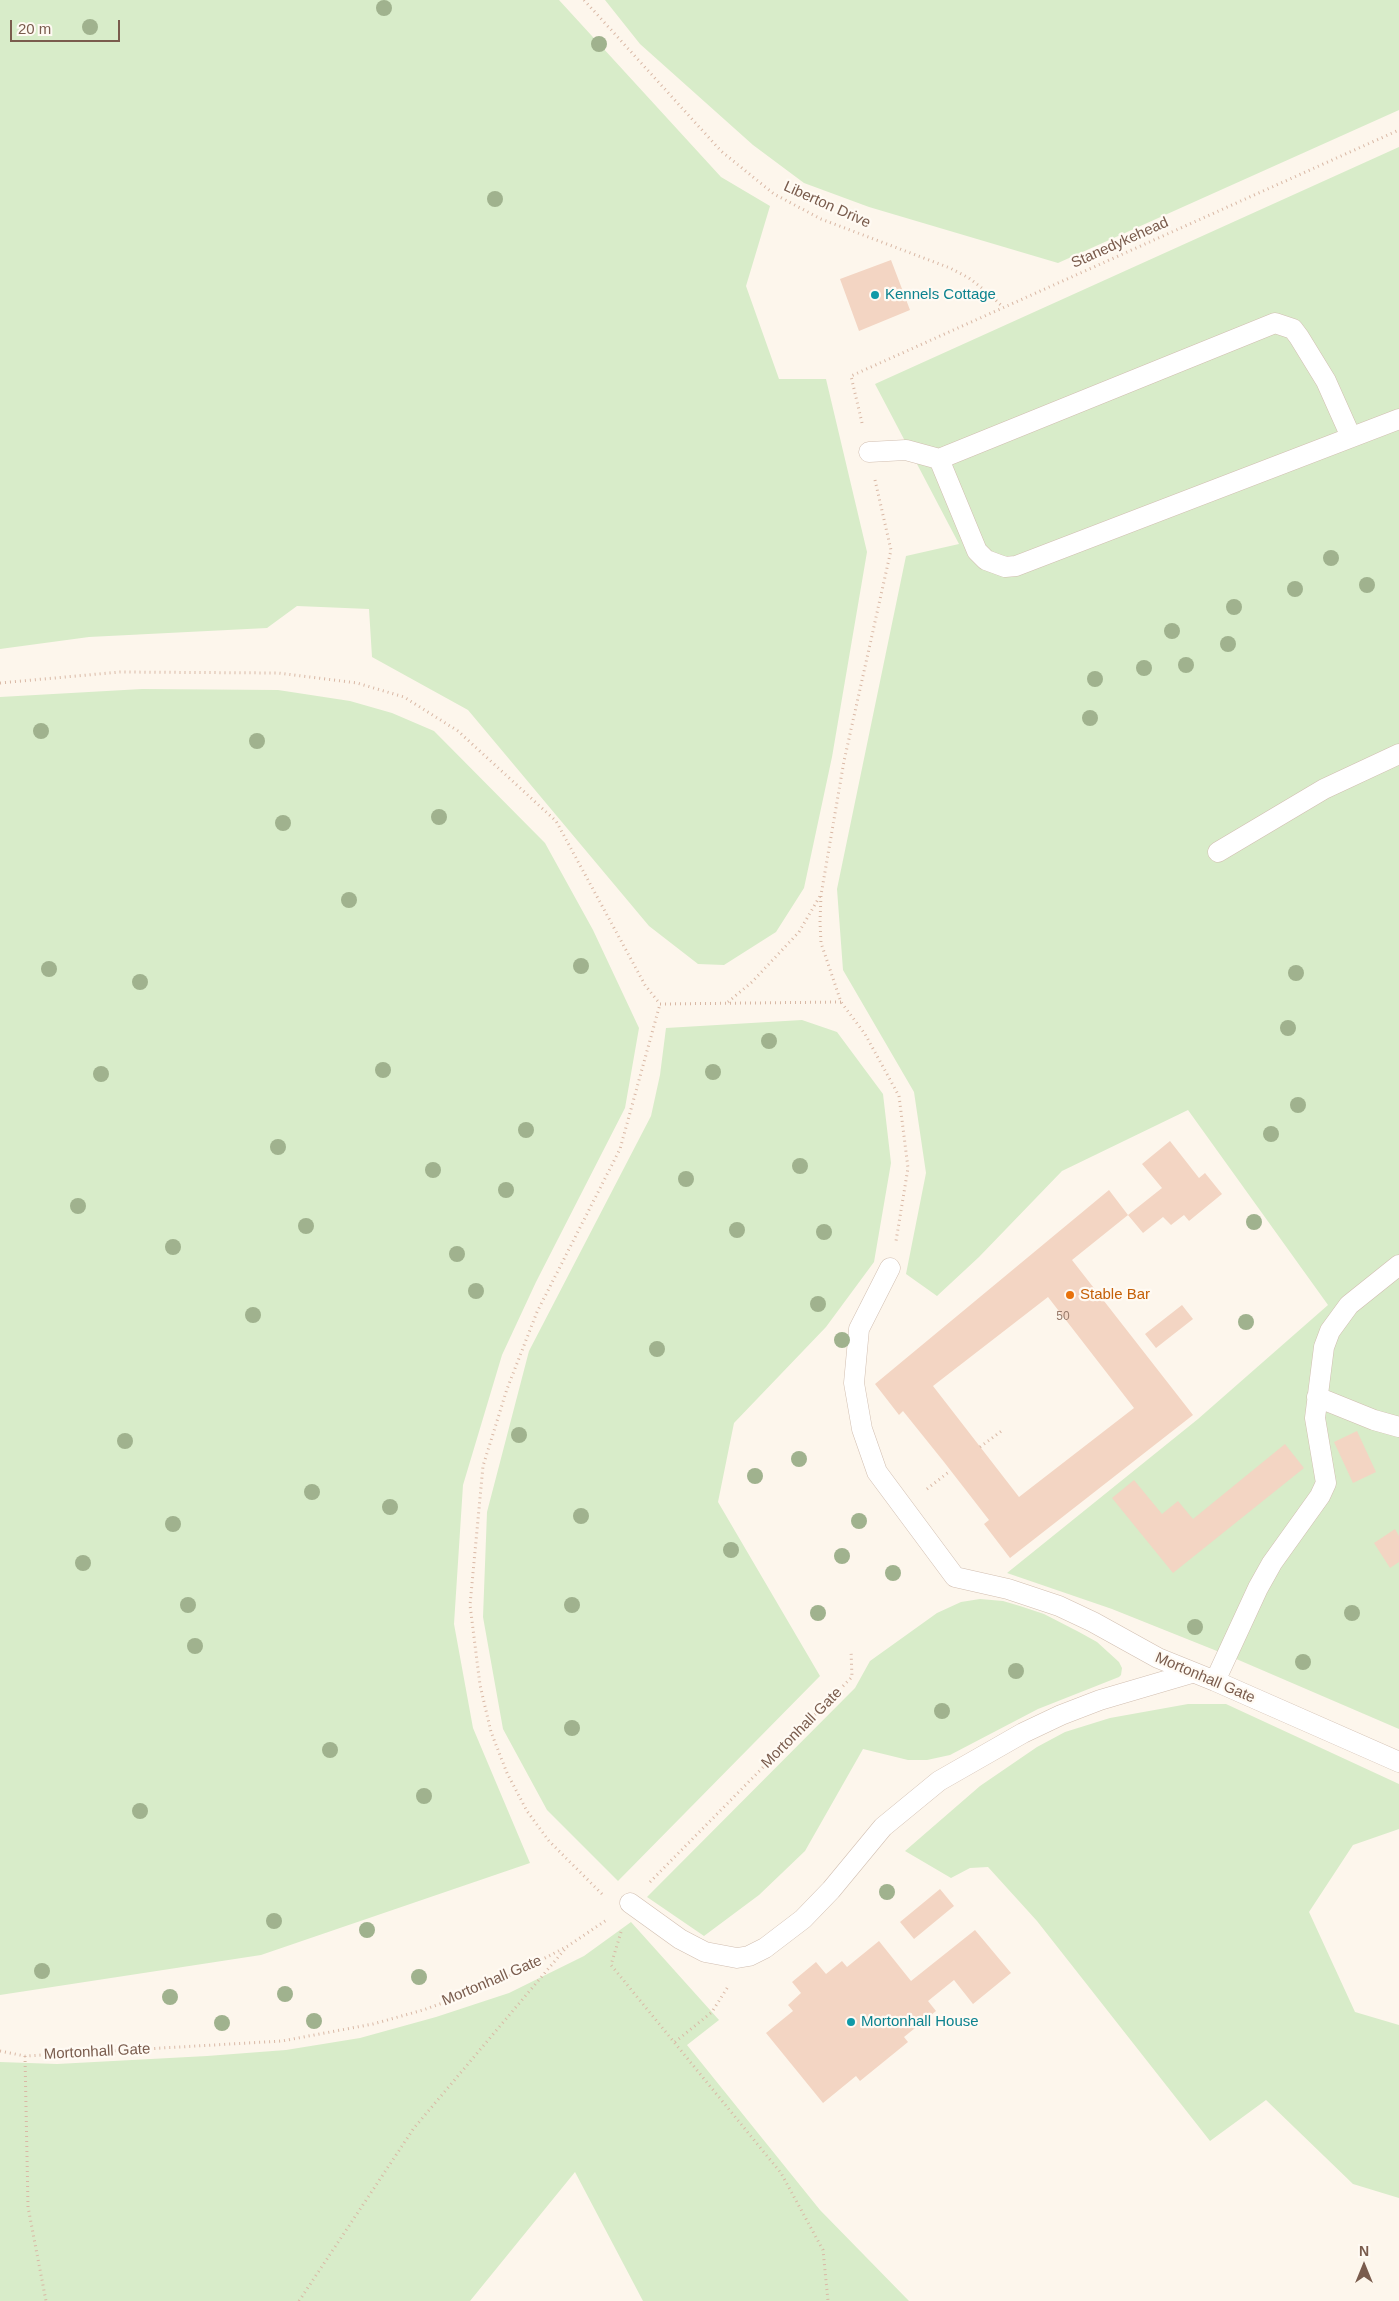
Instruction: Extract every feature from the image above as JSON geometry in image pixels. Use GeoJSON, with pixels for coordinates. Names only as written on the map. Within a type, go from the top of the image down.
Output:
{"type":"FeatureCollection","features":[{"type":"Feature","properties":{"kind":"lane"},"geometry":{"type":"LineString","coordinates":[[869,452],[906,450],[939,459],[1275,323],[1293,329],[1299,337],[1326,382],[1351,436]]}},
{"type":"Feature","properties":{"kind":"lane"},"geometry":{"type":"LineString","coordinates":[[939,459],[977,551],[986,560],[1005,567],[1016,566],[1399,419]]}},
{"type":"Feature","properties":{"kind":"lane"},"geometry":{"type":"LineString","coordinates":[[1218,852],[1324,789],[1399,754]]}},
{"type":"Feature","properties":{"kind":"lane"},"geometry":{"type":"LineString","coordinates":[[1215,1681],[1258,1588],[1272,1563],[1320,1496],[1326,1484],[1316,1434],[1317,1397],[1324,1347],[1339,1317],[1349,1305],[1399,1265]]}},
{"type":"Feature","properties":{"kind":"lane","name":"Mortonhall Gate"},"geometry":{"type":"LineString","coordinates":[[890,1268],[860,1329],[854,1383],[862,1429],[877,1472],[955,1577],[1008,1589],[1059,1606],[1093,1622],[1158,1658],[1399,1762]]}},
{"type":"Feature","properties":{"kind":"lane"},"geometry":{"type":"LineString","coordinates":[[1317,1397],[1374,1420],[1399,1427]]}},
{"type":"Feature","properties":{"kind":"lane"},"geometry":{"type":"LineString","coordinates":[[624,1907],[691,1946],[705,1952],[738,1958],[749,1956],[765,1948],[804,1919],[831,1890],[882,1827],[939,1781],[1023,1732],[1061,1715],[1110,1697],[1192,1673]]}},
{"type":"Feature","properties":{"kind":"path","name":"Liberton Drive"},"geometry":{"type":"LineString","coordinates":[[584,0],[721,151],[774,194],[821,219],[950,268],[975,282],[1003,307]]}},
{"type":"Feature","properties":{"kind":"path","name":"Stanedykehead"},"geometry":{"type":"LineString","coordinates":[[869,452],[851,376],[1399,130]]}},
{"type":"Feature","properties":{"kind":"path"},"geometry":{"type":"LineString","coordinates":[[869,452],[892,550],[844,761],[821,895],[821,943],[841,1002],[865,1034],[899,1096],[908,1168],[890,1268]]}},
{"type":"Feature","properties":{"kind":"path"},"geometry":{"type":"LineString","coordinates":[[0,683],[120,672],[278,673],[357,682],[404,697],[458,732],[556,821],[645,985],[660,1004]]}},
{"type":"Feature","properties":{"kind":"path"},"geometry":{"type":"LineString","coordinates":[[727,1002],[752,982],[799,932],[821,895]]}},
{"type":"Feature","properties":{"kind":"path"},"geometry":{"type":"LineString","coordinates":[[660,1004],[841,1002]]}},
{"type":"Feature","properties":{"kind":"path"},"geometry":{"type":"LineString","coordinates":[[660,1004],[620,1149],[537,1312],[507,1389],[483,1466],[470,1605],[480,1685],[491,1732],[507,1773],[527,1812],[549,1841],[624,1907],[611,1965],[782,2173],[823,2250],[828,2301]]}},
{"type":"Feature","properties":{"kind":"path"},"geometry":{"type":"LineString","coordinates":[[980,1447],[1003,1430]]}},
{"type":"Feature","properties":{"kind":"path","name":"Mortonhall Gate"},"geometry":{"type":"LineString","coordinates":[[0,2051],[24,2056],[282,2041],[373,2024],[423,2010],[476,1991],[524,1969],[568,1946],[624,1907],[852,1678],[851,1650]]}},
{"type":"Feature","properties":{"kind":"path"},"geometry":{"type":"LineString","coordinates":[[299,2301],[414,2128],[568,1946]]}},
{"type":"Feature","properties":{"kind":"path"},"geometry":{"type":"LineString","coordinates":[[675,2042],[719,2004],[726,1991],[738,1958]]}},
{"type":"Feature","properties":{"kind":"path"},"geometry":{"type":"LineString","coordinates":[[24,2056],[28,2207],[46,2301]]}},
{"type":"Feature","properties":{"kind":"green space"},"geometry":{"type":"Polygon","coordinates":[[[0,0],[559,0],[721,177],[770,206],[746,286],[779,379],[826,379],[867,552],[832,757],[804,888],[776,932],[724,965],[698,964],[649,926],[468,710],[372,657],[369,609],[297,606],[267,628],[89,637],[0,649],[0,0]]]}},
{"type":"Feature","properties":{"kind":"green space"},"geometry":{"type":"Polygon","coordinates":[[[605,0],[1399,0],[1399,110],[1058,263],[869,207],[804,183],[753,145],[640,44],[605,0]]]}},
{"type":"Feature","properties":{"kind":"green space"},"geometry":{"type":"Polygon","coordinates":[[[1399,147],[1399,1729],[1227,1655],[1112,1609],[1007,1573],[1198,1419],[1328,1305],[1188,1110],[1062,1171],[979,1257],[937,1296],[906,1274],[926,1173],[914,1092],[843,970],[837,889],[906,556],[959,544],[875,384],[1399,147]]]}},
{"type":"Feature","properties":{"kind":"green space"},"geometry":{"type":"Polygon","coordinates":[[[142,689],[278,690],[350,701],[392,713],[434,731],[545,843],[593,930],[639,1028],[625,1108],[536,1282],[502,1355],[463,1485],[454,1624],[473,1728],[530,1863],[261,1955],[0,1995],[0,697],[142,689]]]}},
{"type":"Feature","properties":{"kind":"green space"},"geometry":{"type":"Polygon","coordinates":[[[802,1020],[837,1032],[883,1094],[891,1163],[874,1262],[826,1327],[734,1423],[718,1502],[820,1676],[618,1881],[547,1810],[503,1729],[483,1617],[487,1512],[529,1351],[651,1116],[660,1075],[666,1028],[802,1020]]]}},
{"type":"Feature","properties":{"kind":"green space"},"geometry":{"type":"Polygon","coordinates":[[[980,1599],[1003,1601],[1044,1614],[1079,1632],[1097,1642],[1119,1662],[1122,1668],[1121,1675],[1038,1709],[950,1755],[927,1760],[908,1760],[863,1749],[805,1851],[759,1895],[704,1936],[647,1897],[855,1688],[870,1661],[937,1613],[961,1602],[980,1599]]]}},
{"type":"Feature","properties":{"kind":"green space"},"geometry":{"type":"Polygon","coordinates":[[[1188,1704],[1226,1704],[1399,1784],[1399,1829],[1353,1845],[1309,1912],[1355,2012],[1399,2025],[1399,2198],[1353,2184],[1266,2100],[1210,2141],[1037,1921],[988,1867],[970,1868],[951,1878],[905,1851],[980,1786],[1037,1747],[1065,1732],[1110,1718],[1188,1704]]]}},
{"type":"Feature","properties":{"kind":"green space"},"geometry":{"type":"Polygon","coordinates":[[[631,1922],[719,2020],[687,2045],[820,2210],[909,2301],[643,2301],[575,2172],[470,2301],[0,2301],[0,2062],[57,2064],[207,2056],[286,2050],[360,2038],[436,2017],[509,1993],[584,1956],[631,1922]]]}},
{"type":"Feature","properties":{"kind":"building","name":"Kennels Cottage"},"geometry":{"type":"Polygon","coordinates":[[[891,260],[910,310],[859,331],[840,279],[891,260]]]}},
{"type":"Feature","properties":{"kind":"building"},"geometry":{"type":"Polygon","coordinates":[[[1170,1141],[1199,1178],[1205,1173],[1222,1194],[1189,1221],[1184,1215],[1171,1225],[1163,1217],[1143,1233],[1128,1215],[1162,1188],[1142,1164],[1170,1141]]]}},
{"type":"Feature","properties":{"kind":"building"},"geometry":{"type":"Polygon","coordinates":[[[1109,1190],[1128,1215],[1072,1260],[1193,1415],[1010,1558],[984,1524],[989,1520],[944,1462],[903,1411],[899,1415],[875,1384],[1109,1190]],[[1048,1297],[933,1386],[1019,1497],[1134,1408],[1048,1297]]]}},
{"type":"Feature","properties":{"kind":"building"},"geometry":{"type":"Polygon","coordinates":[[[1182,1305],[1193,1319],[1156,1348],[1145,1334],[1182,1305]]]}},
{"type":"Feature","properties":{"kind":"building"},"geometry":{"type":"Polygon","coordinates":[[[1357,1431],[1376,1472],[1353,1483],[1334,1442],[1357,1431]]]}},
{"type":"Feature","properties":{"kind":"building"},"geometry":{"type":"Polygon","coordinates":[[[1285,1444],[1304,1468],[1173,1573],[1112,1498],[1134,1480],[1162,1514],[1178,1501],[1193,1519],[1285,1444]]]}},
{"type":"Feature","properties":{"kind":"building"},"geometry":{"type":"Polygon","coordinates":[[[1395,1529],[1399,1536],[1399,1562],[1390,1568],[1374,1543],[1395,1529]]]}},
{"type":"Feature","properties":{"kind":"building"},"geometry":{"type":"Polygon","coordinates":[[[940,1889],[954,1906],[914,1939],[900,1922],[940,1889]]]}},
{"type":"Feature","properties":{"kind":"building","name":"Mortonhall House"},"geometry":{"type":"Polygon","coordinates":[[[975,1930],[1011,1973],[973,2004],[954,1980],[928,2001],[936,2011],[904,2037],[908,2042],[860,2081],[856,2076],[823,2103],[766,2033],[793,2011],[788,2005],[801,1993],[792,1982],[816,1962],[826,1974],[842,1961],[847,1967],[879,1941],[911,1981],[975,1930]]]}},
{"type":"Feature","properties":{"kind":"place","name":"Kennels Cottage"},"geometry":{"type":"Point","coordinates":[875,295]}},
{"type":"Feature","properties":{"kind":"place","name":"Stable Bar"},"geometry":{"type":"Point","coordinates":[1070,1295]}},
{"type":"Feature","properties":{"kind":"place","name":"Mortonhall House"},"geometry":{"type":"Point","coordinates":[851,2022]}}]}
